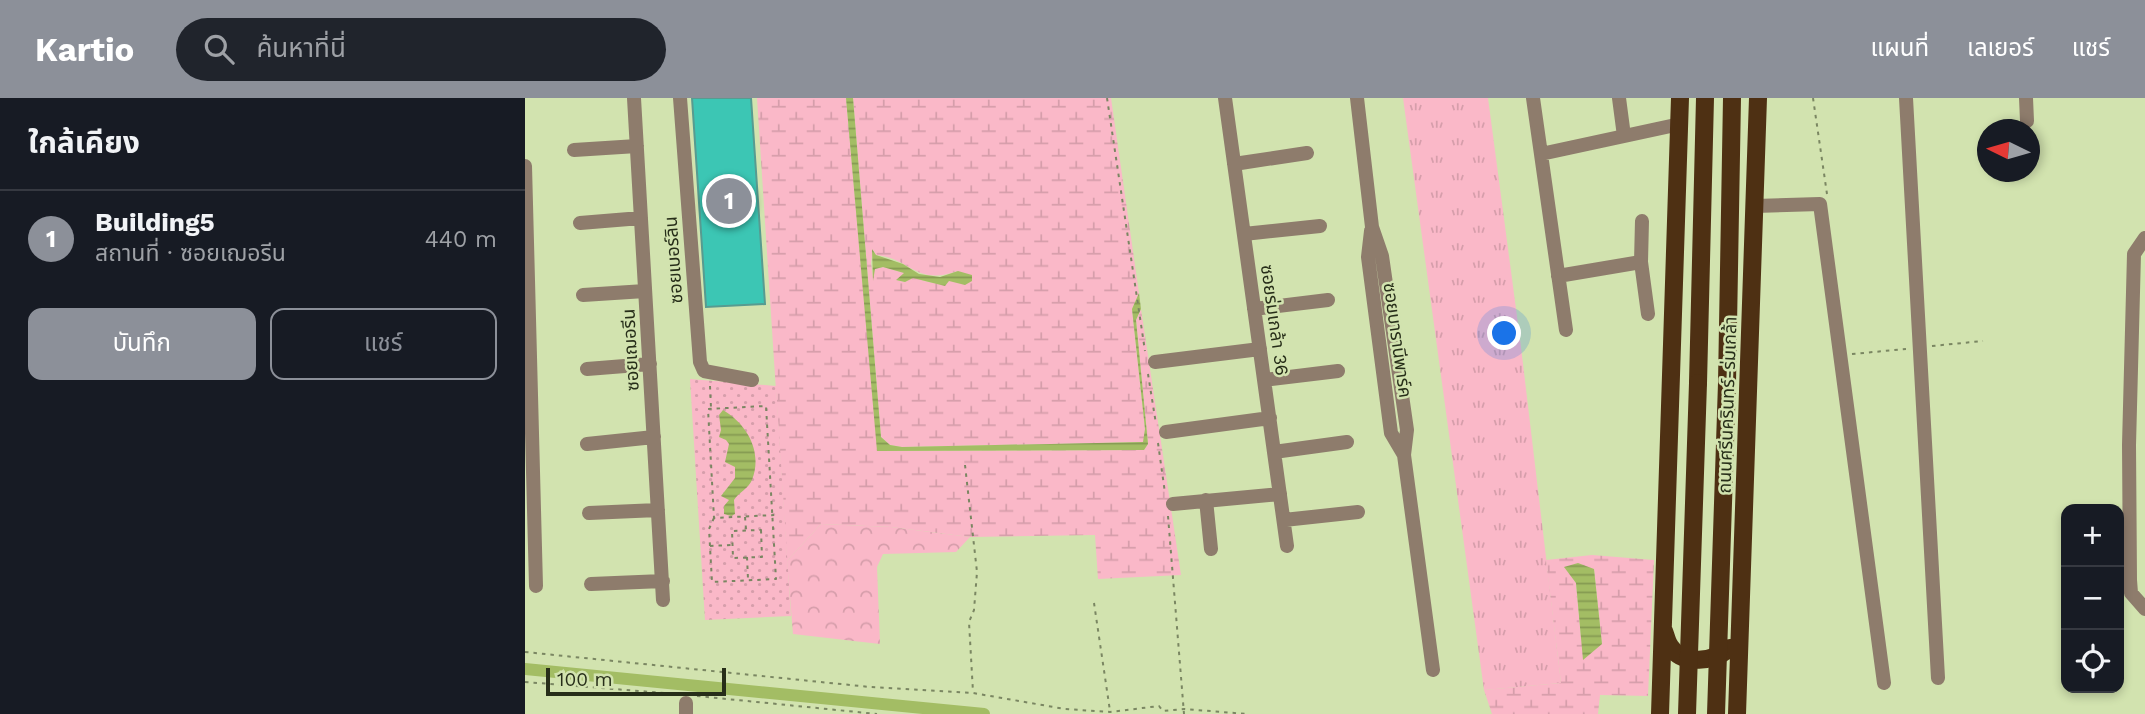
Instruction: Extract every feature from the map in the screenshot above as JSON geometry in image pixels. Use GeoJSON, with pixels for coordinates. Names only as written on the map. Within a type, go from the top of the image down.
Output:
{"type":"FeatureCollection","features":[{"type":"Feature","properties":{"kind":"main road"},"geometry":{"type":"LineString","coordinates":[[1660,714],[1680,98]]}},
{"type":"Feature","properties":{"kind":"main road","name":"ถนนศรีนครินทร์-ร่มเกล้า"},"geometry":{"type":"LineString","coordinates":[[1687,714],[1705,98]]}},
{"type":"Feature","properties":{"kind":"main road","name":"ถนนศรีนครินทร์-ร่มเกล้า"},"geometry":{"type":"LineString","coordinates":[[1716,714],[1727,383],[1732,98]]}},
{"type":"Feature","properties":{"kind":"main road"},"geometry":{"type":"LineString","coordinates":[[1748,98],[1756,168]]}},
{"type":"Feature","properties":{"kind":"main road","name":"ถนนศรีนครินทร์-ร่มเกล้า"},"geometry":{"type":"LineString","coordinates":[[1737,714],[1758,98]]}},
{"type":"Feature","properties":{"kind":"main road"},"geometry":{"type":"LineString","coordinates":[[1664,631],[1670,646],[1678,654],[1697,660],[1720,656],[1730,648],[1740,630]]}},
{"type":"Feature","properties":{"kind":"street","name":"ซอยเฌอรีน"},"geometry":{"type":"LineString","coordinates":[[634,98],[663,600]]}},
{"type":"Feature","properties":{"kind":"street","name":"ซอยเบอร์ลิน"},"geometry":{"type":"LineString","coordinates":[[680,98],[700,362],[709,372]]}},
{"type":"Feature","properties":{"kind":"street","name":"ซอยร่มเกล้า 36"},"geometry":{"type":"LineString","coordinates":[[1225,98],[1287,546]]}},
{"type":"Feature","properties":{"kind":"street","name":"ซอยบารานีพาร์ค"},"geometry":{"type":"LineString","coordinates":[[1357,98],[1372,227],[1368,257],[1389,419],[1391,433],[1404,456],[1433,670]]}},
{"type":"Feature","properties":{"kind":"street"},"geometry":{"type":"LineString","coordinates":[[1533,98],[1566,330]]}},
{"type":"Feature","properties":{"kind":"street"},"geometry":{"type":"LineString","coordinates":[[1619,98],[1624,135]]}},
{"type":"Feature","properties":{"kind":"street"},"geometry":{"type":"LineString","coordinates":[[1906,98],[1938,678]]}},
{"type":"Feature","properties":{"kind":"street"},"geometry":{"type":"LineString","coordinates":[[2026,98],[2027,119]]}},
{"type":"Feature","properties":{"kind":"street"},"geometry":{"type":"LineString","coordinates":[[1541,154],[1679,124]]}},
{"type":"Feature","properties":{"kind":"street"},"geometry":{"type":"LineString","coordinates":[[573,150],[637,146]]}},
{"type":"Feature","properties":{"kind":"street"},"geometry":{"type":"LineString","coordinates":[[1234,164],[1307,153]]}},
{"type":"Feature","properties":{"kind":"street"},"geometry":{"type":"LineString","coordinates":[[525,166],[536,586]]}},
{"type":"Feature","properties":{"kind":"street"},"geometry":{"type":"LineString","coordinates":[[1755,206],[1820,204],[1884,683]]}},
{"type":"Feature","properties":{"kind":"street"},"geometry":{"type":"LineString","coordinates":[[580,223],[641,218]]}},
{"type":"Feature","properties":{"kind":"street"},"geometry":{"type":"LineString","coordinates":[[1642,221],[1641,261],[1648,314]]}},
{"type":"Feature","properties":{"kind":"street"},"geometry":{"type":"LineString","coordinates":[[1244,234],[1320,226]]}},
{"type":"Feature","properties":{"kind":"street"},"geometry":{"type":"LineString","coordinates":[[2145,238],[2134,254],[2129,445],[2131,593],[2145,609]]}},
{"type":"Feature","properties":{"kind":"street"},"geometry":{"type":"LineString","coordinates":[[1558,276],[1641,261]]}},
{"type":"Feature","properties":{"kind":"street"},"geometry":{"type":"LineString","coordinates":[[583,295],[645,291]]}},
{"type":"Feature","properties":{"kind":"street"},"geometry":{"type":"LineString","coordinates":[[1254,309],[1328,300]]}},
{"type":"Feature","properties":{"kind":"street"},"geometry":{"type":"LineString","coordinates":[[1150,365],[1260,349]]}},
{"type":"Feature","properties":{"kind":"street"},"geometry":{"type":"LineString","coordinates":[[587,369],[650,364]]}},
{"type":"Feature","properties":{"kind":"street"},"geometry":{"type":"LineString","coordinates":[[1264,380],[1338,371]]}},
{"type":"Feature","properties":{"kind":"street"},"geometry":{"type":"LineString","coordinates":[[709,372],[752,380]]}},
{"type":"Feature","properties":{"kind":"street"},"geometry":{"type":"LineString","coordinates":[[1160,432],[1270,418]]}},
{"type":"Feature","properties":{"kind":"street"},"geometry":{"type":"LineString","coordinates":[[587,444],[654,437]]}},
{"type":"Feature","properties":{"kind":"street"},"geometry":{"type":"LineString","coordinates":[[1274,452],[1347,442]]}},
{"type":"Feature","properties":{"kind":"street"},"geometry":{"type":"LineString","coordinates":[[1169,506],[1280,494]]}},
{"type":"Feature","properties":{"kind":"street"},"geometry":{"type":"LineString","coordinates":[[1206,500],[1210,549]]}},
{"type":"Feature","properties":{"kind":"street"},"geometry":{"type":"LineString","coordinates":[[589,513],[658,510]]}},
{"type":"Feature","properties":{"kind":"street"},"geometry":{"type":"LineString","coordinates":[[1284,520],[1358,512]]}},
{"type":"Feature","properties":{"kind":"street"},"geometry":{"type":"LineString","coordinates":[[591,584],[663,581]]}},
{"type":"Feature","properties":{"kind":"path"},"geometry":{"type":"LineString","coordinates":[[1107,98],[1160,432],[1169,506],[1184,714]]}},
{"type":"Feature","properties":{"kind":"path"},"geometry":{"type":"LineString","coordinates":[[1813,98],[1827,192]]}},
{"type":"Feature","properties":{"kind":"path"},"geometry":{"type":"LineString","coordinates":[[1851,354],[1983,341]]}},
{"type":"Feature","properties":{"kind":"path"},"geometry":{"type":"LineString","coordinates":[[709,372],[711,409],[708,410],[714,518],[709,529],[712,582],[776,579],[766,406],[711,409]]}},
{"type":"Feature","properties":{"kind":"path"},"geometry":{"type":"LineString","coordinates":[[965,465],[977,572],[974,610],[969,622],[974,693]]}},
{"type":"Feature","properties":{"kind":"path"},"geometry":{"type":"LineString","coordinates":[[714,518],[774,515]]}},
{"type":"Feature","properties":{"kind":"path"},"geometry":{"type":"LineString","coordinates":[[744,517],[746,530]]}},
{"type":"Feature","properties":{"kind":"path"},"geometry":{"type":"LineString","coordinates":[[761,530],[762,557],[733,558],[732,545],[732,531],[761,530]]}},
{"type":"Feature","properties":{"kind":"path"},"geometry":{"type":"LineString","coordinates":[[710,546],[732,545]]}},
{"type":"Feature","properties":{"kind":"path"},"geometry":{"type":"LineString","coordinates":[[747,557],[748,580]]}},
{"type":"Feature","properties":{"kind":"path"},"geometry":{"type":"LineString","coordinates":[[1094,603],[1110,712]]}},
{"type":"Feature","properties":{"kind":"path"},"geometry":{"type":"LineString","coordinates":[[525,652],[870,687],[974,693],[1065,709],[1110,712],[1159,706],[1163,710],[1247,714]]}},
{"type":"Feature","properties":{"kind":"path"},"geometry":{"type":"LineString","coordinates":[[525,682],[685,701],[877,714]]}},
{"type":"Feature","properties":{"kind":"green space"},"geometry":{"type":"Polygon","coordinates":[[[757,98],[846,98],[878,451],[1144,450],[1148,444],[1136,320],[1141,309],[1181,575],[1098,579],[1095,535],[970,537],[891,527],[821,524],[787,561],[757,98]]]}},
{"type":"Feature","properties":{"kind":"green space"},"geometry":{"type":"Polygon","coordinates":[[[853,98],[1111,98],[1139,293],[1132,309],[1145,429],[1144,442],[902,447],[890,445],[881,437],[853,98]],[[873,250],[873,277],[875,269],[883,267],[905,273],[897,280],[905,282],[913,277],[937,283],[947,280],[958,271],[943,275],[922,274],[898,261],[876,255],[873,250]]]}},
{"type":"Feature","properties":{"kind":"green space"},"geometry":{"type":"Polygon","coordinates":[[[1403,98],[1488,98],[1561,683],[1484,690],[1403,98]]]}},
{"type":"Feature","properties":{"kind":"green space"},"geometry":{"type":"Polygon","coordinates":[[[690,379],[776,386],[791,616],[705,620],[690,379]]]}},
{"type":"Feature","properties":{"kind":"green space"},"geometry":{"type":"Polygon","coordinates":[[[821,524],[891,527],[970,537],[956,552],[883,554],[877,567],[880,644],[793,634],[787,561],[821,524]]]}},
{"type":"Feature","properties":{"kind":"green space"},"geometry":{"type":"Polygon","coordinates":[[[1592,555],[1654,560],[1648,696],[1600,695],[1598,714],[1492,714],[1484,690],[1561,683],[1546,560],[1592,555]],[[1565,567],[1576,583],[1581,638],[1602,644],[1594,569],[1565,567]]]}},
{"type":"Feature","properties":{"kind":"shaded area"},"geometry":{"type":"Polygon","coordinates":[[[846,98],[853,98],[881,437],[890,445],[902,447],[1143,442],[1145,429],[1132,309],[1139,293],[1141,309],[1136,320],[1148,444],[1144,450],[877,451],[846,98]]]}},
{"type":"Feature","properties":{"kind":"shaded area"},"geometry":{"type":"Polygon","coordinates":[[[872,249],[876,255],[903,264],[919,274],[940,277],[958,271],[972,275],[972,281],[965,285],[949,281],[945,286],[913,278],[905,282],[896,280],[904,273],[883,267],[875,269],[873,281],[872,249]]]}},
{"type":"Feature","properties":{"kind":"shaded area"},"geometry":{"type":"Polygon","coordinates":[[[723,410],[746,431],[754,449],[755,459],[752,480],[734,500],[735,514],[731,516],[724,514],[724,506],[729,500],[721,496],[735,478],[735,467],[725,462],[729,444],[719,437],[719,415],[723,410]]]}},
{"type":"Feature","properties":{"kind":"shaded area"},"geometry":{"type":"Polygon","coordinates":[[[1578,563],[1594,569],[1602,644],[1583,660],[1576,583],[1564,567],[1578,563]]]}},
{"type":"Feature","properties":{"kind":"building"},"geometry":{"type":"Polygon","coordinates":[[[692,98],[751,98],[765,304],[706,307],[692,98]]]}},
{"type":"Feature","properties":{"kind":"waterway"},"geometry":{"type":"LineString","coordinates":[[525,669],[984,714]]}},
{"type":"Feature","properties":{"kind":"place","name":"Building5"},"geometry":{"type":"Point","coordinates":[729,201]}}]}
